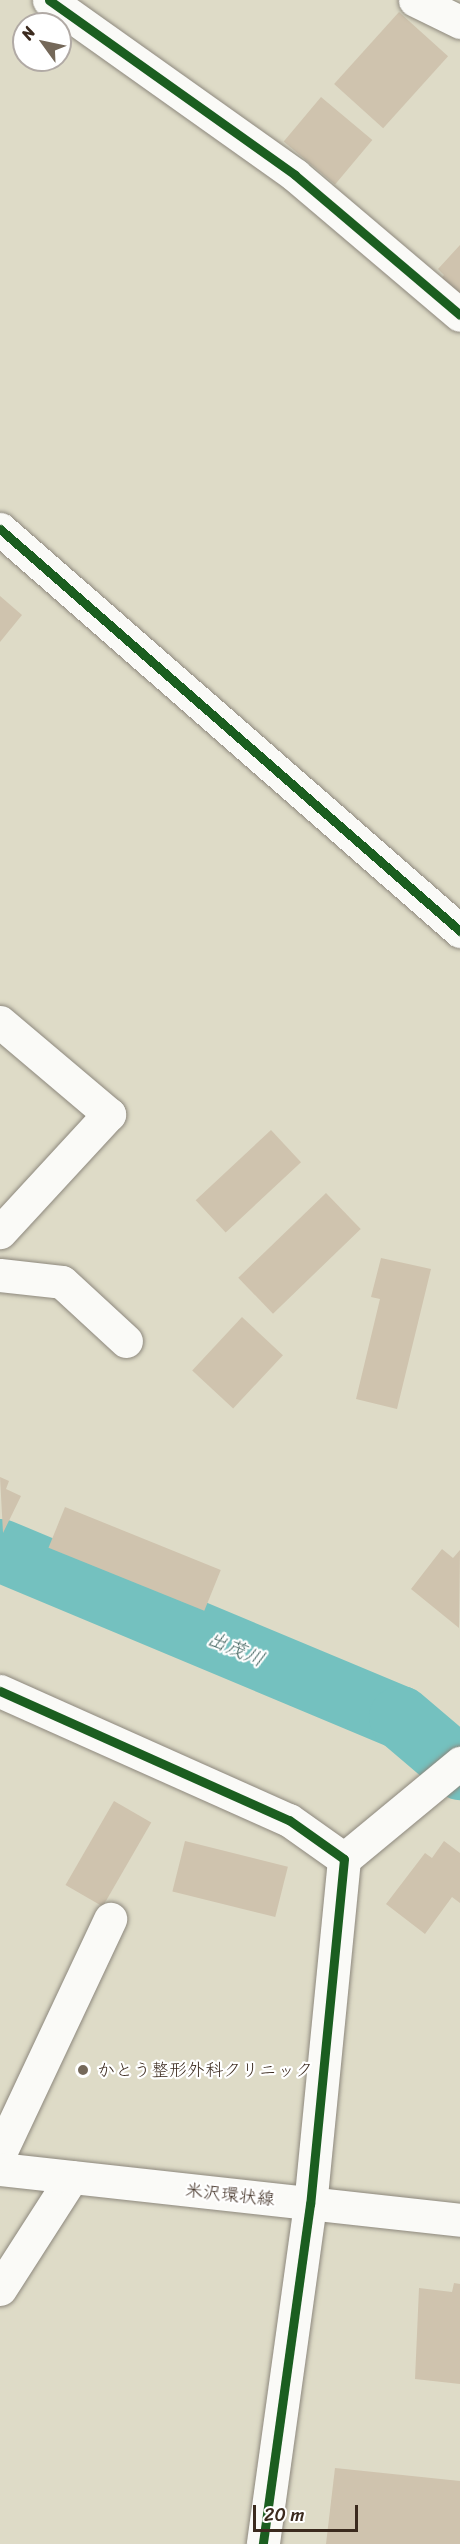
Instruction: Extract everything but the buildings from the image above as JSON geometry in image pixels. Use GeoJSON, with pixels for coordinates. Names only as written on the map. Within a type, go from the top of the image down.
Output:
{"type":"FeatureCollection","features":[{"type":"Feature","properties":{"kind":"street"},"geometry":{"type":"LineString","coordinates":[[49,0],[295,175],[460,315]]}},
{"type":"Feature","properties":{"kind":"street"},"geometry":{"type":"LineString","coordinates":[[415,0],[460,22]]}},
{"type":"Feature","properties":{"kind":"street"},"geometry":{"type":"LineString","coordinates":[[0,529],[460,931]]}},
{"type":"Feature","properties":{"kind":"street"},"geometry":{"type":"LineString","coordinates":[[0,1022],[109,1114],[0,1232]]}},
{"type":"Feature","properties":{"kind":"street"},"geometry":{"type":"LineString","coordinates":[[0,1275],[62,1282],[126,1341]]}},
{"type":"Feature","properties":{"kind":"street"},"geometry":{"type":"LineString","coordinates":[[0,1691],[289,1820],[344,1859]]}},
{"type":"Feature","properties":{"kind":"street"},"geometry":{"type":"LineString","coordinates":[[263,2544],[310,2204],[344,1859],[460,1763]]}},
{"type":"Feature","properties":{"kind":"street"},"geometry":{"type":"LineString","coordinates":[[0,2153],[110,1919]]}},
{"type":"Feature","properties":{"kind":"street","name":"米沢環状線"},"geometry":{"type":"LineString","coordinates":[[0,2169],[460,2220]]}},
{"type":"Feature","properties":{"kind":"street"},"geometry":{"type":"LineString","coordinates":[[0,2289],[72,2177]]}},
{"type":"Feature","properties":{"kind":"waterway","name":"出茂川"},"geometry":{"type":"LineString","coordinates":[[0,1550],[400,1717],[460,1768]]}},
{"type":"Feature","properties":{"kind":"cycle path"},"geometry":{"type":"LineString","coordinates":[[49,0],[295,175],[460,315]]}},
{"type":"Feature","properties":{"kind":"cycle path"},"geometry":{"type":"LineString","coordinates":[[0,529],[460,931]]}},
{"type":"Feature","properties":{"kind":"cycle path"},"geometry":{"type":"LineString","coordinates":[[0,1691],[289,1820],[344,1859],[310,2204],[263,2544]]}},
{"type":"Feature","properties":{"kind":"place","name":"かとう整形外科クリニック"},"geometry":{"type":"Point","coordinates":[83,2070]}}]}
